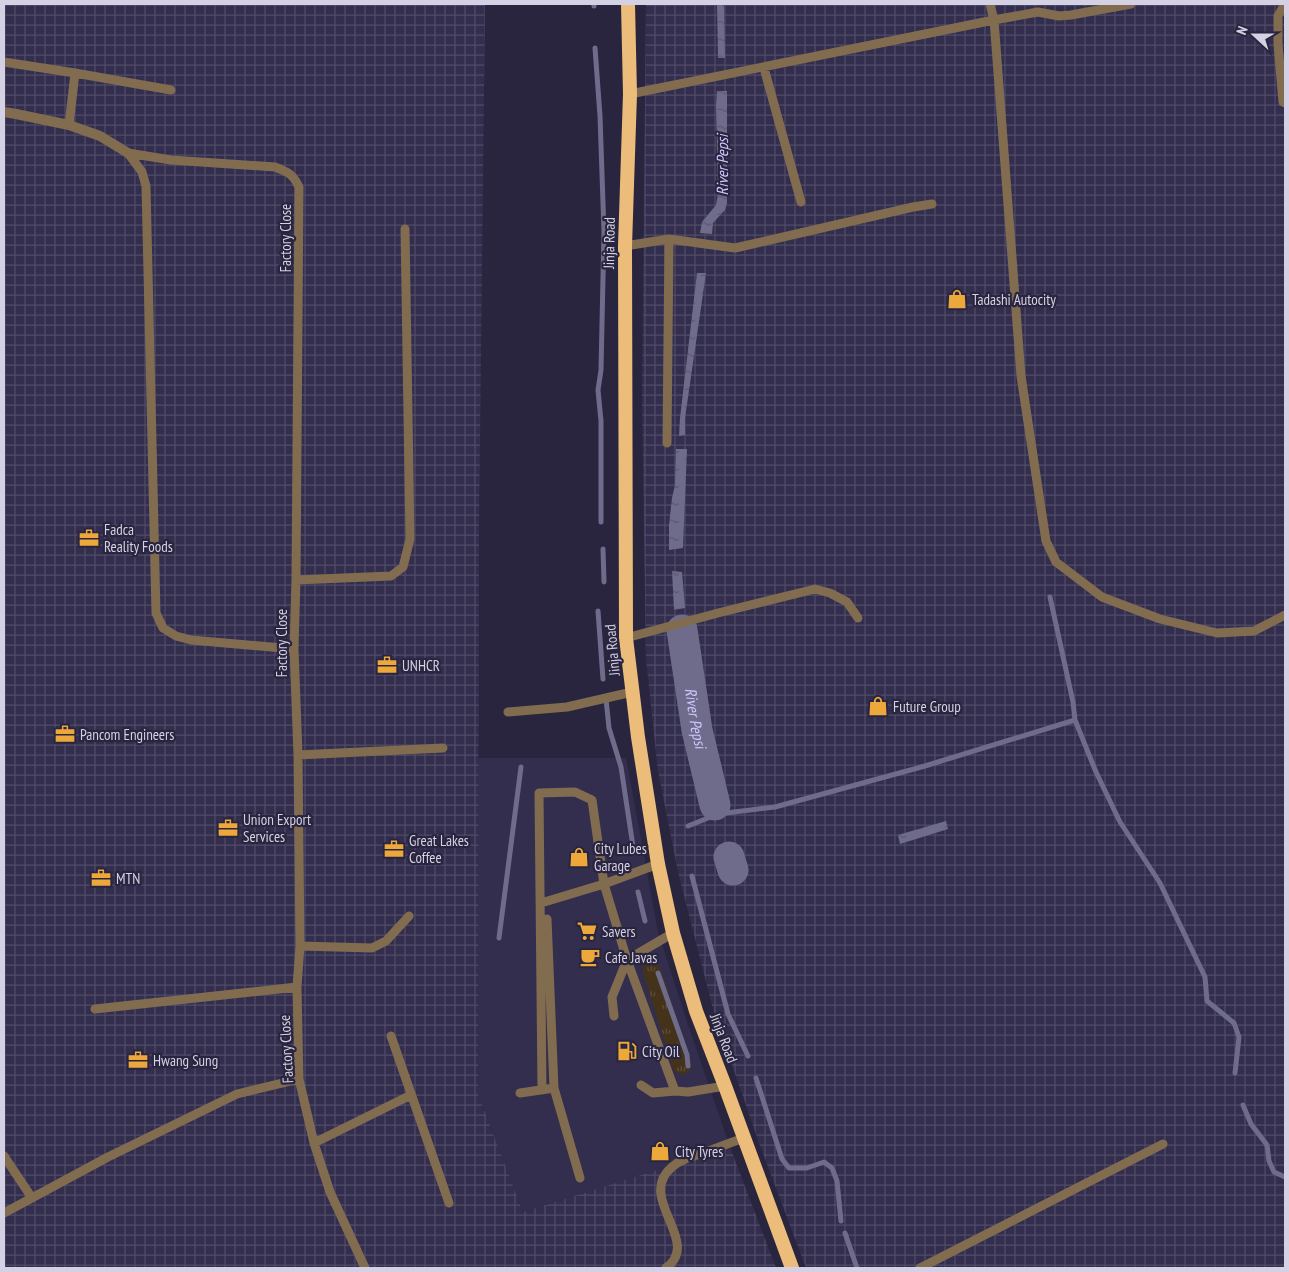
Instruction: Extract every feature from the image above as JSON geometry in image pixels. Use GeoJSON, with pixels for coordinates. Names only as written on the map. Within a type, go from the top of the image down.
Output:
{"type":"FeatureCollection","features":[{"type":"Feature","properties":{"kind":"highway","name":"Jinja Road"},"geometry":{"type":"LineString","coordinates":[[628,4],[630,94],[625,246],[626,638],[632,692],[658,864],[673,933],[696,1011],[792,1268]]}},
{"type":"Feature","properties":{"kind":"street"},"geometry":{"type":"LineString","coordinates":[[4,112],[69,125],[100,136],[128,153]]}},
{"type":"Feature","properties":{"kind":"lane"},"geometry":{"type":"LineString","coordinates":[[990,4],[994,20],[1021,376],[1046,541],[1056,562],[1102,597],[1160,619],[1217,633],[1254,631],[1285,615]]}},
{"type":"Feature","properties":{"kind":"lane"},"geometry":{"type":"LineString","coordinates":[[630,94],[1038,12],[1059,16],[1071,15],[1131,4]]}},
{"type":"Feature","properties":{"kind":"lane"},"geometry":{"type":"LineString","coordinates":[[1285,4],[1278,16],[1278,44],[1283,102],[1285,103]]}},
{"type":"Feature","properties":{"kind":"lane"},"geometry":{"type":"LineString","coordinates":[[4,62],[171,90]]}},
{"type":"Feature","properties":{"kind":"lane"},"geometry":{"type":"LineString","coordinates":[[764,68],[801,202]]}},
{"type":"Feature","properties":{"kind":"lane"},"geometry":{"type":"LineString","coordinates":[[69,125],[75,73]]}},
{"type":"Feature","properties":{"kind":"lane"},"geometry":{"type":"LineString","coordinates":[[128,153],[142,172],[146,186],[156,613],[163,628],[176,636],[191,640],[294,648]]}},
{"type":"Feature","properties":{"kind":"lane","name":"Factory Close"},"geometry":{"type":"LineString","coordinates":[[128,153],[171,160],[275,167],[294,177],[299,188],[294,648],[298,755],[299,1079],[314,1143],[330,1192],[365,1268]]}},
{"type":"Feature","properties":{"kind":"lane"},"geometry":{"type":"LineString","coordinates":[[625,246],[669,239],[735,248],[932,204]]}},
{"type":"Feature","properties":{"kind":"lane"},"geometry":{"type":"LineString","coordinates":[[296,580],[392,576],[403,566],[410,539],[405,229]]}},
{"type":"Feature","properties":{"kind":"lane"},"geometry":{"type":"LineString","coordinates":[[667,443],[669,239]]}},
{"type":"Feature","properties":{"kind":"lane"},"geometry":{"type":"LineString","coordinates":[[626,638],[815,589],[830,593],[847,602],[858,618]]}},
{"type":"Feature","properties":{"kind":"lane"},"geometry":{"type":"LineString","coordinates":[[508,712],[567,707],[632,692]]}},
{"type":"Feature","properties":{"kind":"lane"},"geometry":{"type":"LineString","coordinates":[[298,755],[443,748]]}},
{"type":"Feature","properties":{"kind":"lane"},"geometry":{"type":"LineString","coordinates":[[580,1178],[554,1088],[543,902],[539,793],[575,792],[592,800],[604,884],[627,960],[675,1091]]}},
{"type":"Feature","properties":{"kind":"lane"},"geometry":{"type":"LineString","coordinates":[[543,902],[604,884],[658,864]]}},
{"type":"Feature","properties":{"kind":"lane"},"geometry":{"type":"LineString","coordinates":[[542,1090],[543,902]]}},
{"type":"Feature","properties":{"kind":"lane"},"geometry":{"type":"LineString","coordinates":[[300,946],[372,948],[386,941],[409,916]]}},
{"type":"Feature","properties":{"kind":"lane"},"geometry":{"type":"LineString","coordinates":[[614,1016],[612,997],[627,960],[673,933]]}},
{"type":"Feature","properties":{"kind":"lane"},"geometry":{"type":"LineString","coordinates":[[95,1009],[298,986]]}},
{"type":"Feature","properties":{"kind":"lane"},"geometry":{"type":"LineString","coordinates":[[390,1036],[449,1204]]}},
{"type":"Feature","properties":{"kind":"lane"},"geometry":{"type":"LineString","coordinates":[[4,1212],[108,1157],[237,1094],[299,1079]]}},
{"type":"Feature","properties":{"kind":"lane"},"geometry":{"type":"LineString","coordinates":[[641,1085],[653,1093],[688,1092],[725,1086]]}},
{"type":"Feature","properties":{"kind":"lane"},"geometry":{"type":"LineString","coordinates":[[520,1093],[554,1088]]}},
{"type":"Feature","properties":{"kind":"lane"},"geometry":{"type":"LineString","coordinates":[[314,1143],[411,1095]]}},
{"type":"Feature","properties":{"kind":"lane"},"geometry":{"type":"LineString","coordinates":[[666,1268],[670,1266],[675,1258],[678,1242],[660,1195],[664,1176],[680,1161],[744,1138]]}},
{"type":"Feature","properties":{"kind":"lane"},"geometry":{"type":"LineString","coordinates":[[920,1268],[1163,1144]]}},
{"type":"Feature","properties":{"kind":"lane"},"geometry":{"type":"LineString","coordinates":[[4,1156],[32,1198]]}},
{"type":"Feature","properties":{"kind":"shaded area"},"geometry":{"type":"Polygon","coordinates":[[[4,4],[485,4],[479,526],[478,1094],[523,1212],[730,1147],[776,1268],[4,1268],[4,4]]]}},
{"type":"Feature","properties":{"kind":"shaded area"},"geometry":{"type":"Polygon","coordinates":[[[646,4],[1285,4],[1285,1268],[806,1268],[759,1143],[714,1013],[678,872],[658,771],[646,659],[642,397],[646,4]]]}},
{"type":"Feature","properties":{"kind":"shaded area"},"geometry":{"type":"Polygon","coordinates":[[[478,758],[626,758],[658,932],[730,1147],[523,1212],[478,1094],[478,758]]]}},
{"type":"Feature","properties":{"kind":"green space"},"geometry":{"type":"Polygon","coordinates":[[[653,963],[660,967],[692,1066],[688,1072],[682,1075],[674,1071],[643,973],[643,965],[653,963]]]}},
{"type":"Feature","properties":{"kind":"water"},"geometry":{"type":"Polygon","coordinates":[[[717,4],[724,4],[725,58],[718,58],[717,4]]]}},
{"type":"Feature","properties":{"kind":"water"},"geometry":{"type":"Polygon","coordinates":[[[717,91],[727,91],[727,203],[725,210],[713,223],[712,234],[700,233],[702,222],[716,205],[718,193],[717,91]]]}},
{"type":"Feature","properties":{"kind":"water"},"geometry":{"type":"Polygon","coordinates":[[[697,273],[706,273],[685,418],[685,435],[679,436],[680,418],[697,273]]]}},
{"type":"Feature","properties":{"kind":"water"},"geometry":{"type":"Polygon","coordinates":[[[676,449],[687,449],[683,548],[669,550],[669,525],[675,485],[676,449]]]}},
{"type":"Feature","properties":{"kind":"water"},"geometry":{"type":"Polygon","coordinates":[[[672,571],[682,572],[685,608],[674,610],[672,571]]]}},
{"type":"Feature","properties":{"kind":"water"},"geometry":{"type":"Polygon","coordinates":[[[686,631],[704,716],[691,718],[676,632],[686,631]]]}},
{"type":"Feature","properties":{"kind":"water"},"geometry":{"type":"Polygon","coordinates":[[[703,733],[719,804],[710,805],[694,735],[703,733]]]}},
{"type":"Feature","properties":{"kind":"water"},"geometry":{"type":"Polygon","coordinates":[[[946,821],[948,829],[900,844],[898,835],[946,821]]]}},
{"type":"Feature","properties":{"kind":"waterway"},"geometry":{"type":"LineString","coordinates":[[595,48],[600,116],[604,232],[601,370],[598,390],[601,421],[601,522]]}},
{"type":"Feature","properties":{"kind":"waterway"},"geometry":{"type":"LineString","coordinates":[[603,549],[604,582]]}},
{"type":"Feature","properties":{"kind":"waterway"},"geometry":{"type":"LineString","coordinates":[[1050,597],[1073,702],[1075,720],[1096,772],[1120,822],[1160,883],[1205,977],[1207,1001],[1234,1023],[1239,1037],[1235,1073]]}},
{"type":"Feature","properties":{"kind":"waterway"},"geometry":{"type":"LineString","coordinates":[[598,611],[603,679]]}},
{"type":"Feature","properties":{"kind":"waterway","name":"River Pepsi"},"geometry":{"type":"LineString","coordinates":[[682,630],[697,730],[715,805]]}},
{"type":"Feature","properties":{"kind":"waterway"},"geometry":{"type":"LineString","coordinates":[[606,699],[609,728],[621,767],[634,853]]}},
{"type":"Feature","properties":{"kind":"waterway"},"geometry":{"type":"LineString","coordinates":[[688,826],[718,814],[775,807],[925,766],[1075,720]]}},
{"type":"Feature","properties":{"kind":"waterway"},"geometry":{"type":"LineString","coordinates":[[499,938],[521,767]]}},
{"type":"Feature","properties":{"kind":"waterway","name":"River Pepsi"},"geometry":{"type":"LineString","coordinates":[[729,857],[733,870]]}},
{"type":"Feature","properties":{"kind":"waterway"},"geometry":{"type":"LineString","coordinates":[[692,876],[728,1014],[748,1056]]}},
{"type":"Feature","properties":{"kind":"waterway"},"geometry":{"type":"LineString","coordinates":[[638,892],[645,921]]}},
{"type":"Feature","properties":{"kind":"waterway"},"geometry":{"type":"LineString","coordinates":[[658,973],[687,1055],[688,1066]]}},
{"type":"Feature","properties":{"kind":"waterway"},"geometry":{"type":"LineString","coordinates":[[756,1078],[782,1159],[789,1168],[807,1168],[824,1162],[832,1168],[837,1181],[841,1221]]}},
{"type":"Feature","properties":{"kind":"waterway"},"geometry":{"type":"LineString","coordinates":[[1243,1105],[1251,1124],[1267,1145],[1269,1161],[1274,1172],[1285,1177]]}},
{"type":"Feature","properties":{"kind":"waterway"},"geometry":{"type":"LineString","coordinates":[[845,1233],[857,1268]]}},
{"type":"Feature","properties":{"kind":"place","name":"Tadashi Autocity"},"geometry":{"type":"Point","coordinates":[957,299]}},
{"type":"Feature","properties":{"kind":"place","name":"Fadca Reality Foods"},"geometry":{"type":"Point","coordinates":[89,538]}},
{"type":"Feature","properties":{"kind":"place","name":"UNHCR"},"geometry":{"type":"Point","coordinates":[387,665]}},
{"type":"Feature","properties":{"kind":"place","name":"Future Group"},"geometry":{"type":"Point","coordinates":[878,706]}},
{"type":"Feature","properties":{"kind":"place","name":"Pancom Engineers"},"geometry":{"type":"Point","coordinates":[65,734]}},
{"type":"Feature","properties":{"kind":"place","name":"Union Export Services"},"geometry":{"type":"Point","coordinates":[228,828]}},
{"type":"Feature","properties":{"kind":"place","name":"Great Lakes Coffee"},"geometry":{"type":"Point","coordinates":[394,849]}},
{"type":"Feature","properties":{"kind":"place","name":"City Lubes Garage"},"geometry":{"type":"Point","coordinates":[579,857]}},
{"type":"Feature","properties":{"kind":"place","name":"MTN"},"geometry":{"type":"Point","coordinates":[101,878]}},
{"type":"Feature","properties":{"kind":"place","name":"Savers"},"geometry":{"type":"Point","coordinates":[587,931]}},
{"type":"Feature","properties":{"kind":"place","name":"Cafe Javas"},"geometry":{"type":"Point","coordinates":[590,957]}},
{"type":"Feature","properties":{"kind":"place","name":"City Oil"},"geometry":{"type":"Point","coordinates":[627,1051]}},
{"type":"Feature","properties":{"kind":"place","name":"Hwang Sung"},"geometry":{"type":"Point","coordinates":[138,1060]}},
{"type":"Feature","properties":{"kind":"place","name":"City Tyres"},"geometry":{"type":"Point","coordinates":[660,1151]}}]}
